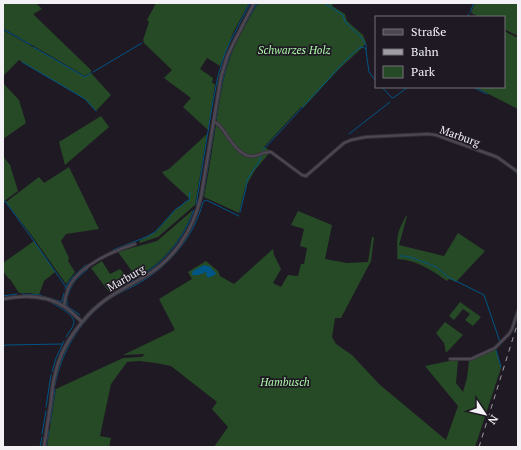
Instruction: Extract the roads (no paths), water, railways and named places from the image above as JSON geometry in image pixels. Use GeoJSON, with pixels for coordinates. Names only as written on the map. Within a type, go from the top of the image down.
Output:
{"type":"FeatureCollection","features":[{"type":"Feature","properties":{"kind":"street","name":"Marburg"},"geometry":{"type":"LineString","coordinates":[[44,447],[57,369],[62,353],[67,344],[82,322],[103,301],[146,277],[160,266],[174,252],[186,236],[193,222],[198,208],[221,77],[227,57],[254,3]]}},
{"type":"Feature","properties":{"kind":"street","name":"Marburg"},"geometry":{"type":"LineString","coordinates":[[214,122],[218,123],[238,150],[244,154],[257,156],[271,152],[304,176],[306,176],[344,143],[351,140],[366,137],[422,134],[436,135],[496,157],[518,172]]}},
{"type":"Feature","properties":{"kind":"street"},"geometry":{"type":"LineString","coordinates":[[64,307],[66,294],[78,274],[94,262],[112,252],[135,244]]}},
{"type":"Feature","properties":{"kind":"street"},"geometry":{"type":"LineString","coordinates":[[3,299],[14,297],[48,300],[64,307],[82,322]]}},
{"type":"Feature","properties":{"kind":"street"},"geometry":{"type":"LineString","coordinates":[[450,359],[471,359],[495,348],[509,334],[518,311]]}},
{"type":"Feature","properties":{"kind":"water"},"geometry":{"type":"Polygon","coordinates":[[[204,265],[211,267],[216,273],[215,275],[208,278],[206,275],[207,272],[192,275],[193,271],[204,265]]]}},
{"type":"Feature","properties":{"kind":"waterway"},"geometry":{"type":"LineString","coordinates":[[196,205],[218,76],[229,44],[250,3]]}},
{"type":"Feature","properties":{"kind":"waterway"},"geometry":{"type":"LineString","coordinates":[[216,119],[229,58],[238,37],[257,3]]}},
{"type":"Feature","properties":{"kind":"waterway"},"geometry":{"type":"LineString","coordinates":[[324,3],[343,15],[345,22],[361,37],[366,45],[369,72],[375,80]]}},
{"type":"Feature","properties":{"kind":"waterway"},"geometry":{"type":"LineString","coordinates":[[470,12],[474,3]]}},
{"type":"Feature","properties":{"kind":"waterway"},"geometry":{"type":"LineString","coordinates":[[3,29],[31,45]]}},
{"type":"Feature","properties":{"kind":"waterway"},"geometry":{"type":"LineString","coordinates":[[93,72],[142,43]]}},
{"type":"Feature","properties":{"kind":"waterway"},"geometry":{"type":"LineString","coordinates":[[33,47],[85,77],[91,73]]}},
{"type":"Feature","properties":{"kind":"waterway"},"geometry":{"type":"LineString","coordinates":[[263,150],[347,59],[359,48],[363,47],[366,49]]}},
{"type":"Feature","properties":{"kind":"waterway"},"geometry":{"type":"LineString","coordinates":[[22,62],[85,99],[96,111]]}},
{"type":"Feature","properties":{"kind":"waterway"},"geometry":{"type":"LineString","coordinates":[[383,88],[393,98],[407,88]]}},
{"type":"Feature","properties":{"kind":"waterway"},"geometry":{"type":"LineString","coordinates":[[475,88],[487,94]]}},
{"type":"Feature","properties":{"kind":"waterway"},"geometry":{"type":"LineString","coordinates":[[349,134],[390,102]]}},
{"type":"Feature","properties":{"kind":"waterway"},"geometry":{"type":"LineString","coordinates":[[203,196],[215,124]]}},
{"type":"Feature","properties":{"kind":"waterway"},"geometry":{"type":"LineString","coordinates":[[240,212],[246,183],[258,164],[261,156]]}},
{"type":"Feature","properties":{"kind":"waterway"},"geometry":{"type":"LineString","coordinates":[[113,250],[155,232],[176,209],[189,200],[190,192]]}},
{"type":"Feature","properties":{"kind":"waterway"},"geometry":{"type":"LineString","coordinates":[[55,385],[66,351],[86,320],[108,300],[152,275],[171,258],[180,248],[194,226],[203,202],[206,200],[239,216]]}},
{"type":"Feature","properties":{"kind":"waterway"},"geometry":{"type":"LineString","coordinates":[[3,203],[5,201],[66,287]]}},
{"type":"Feature","properties":{"kind":"waterway"},"geometry":{"type":"LineString","coordinates":[[114,290],[144,274],[161,261],[175,246],[194,210]]}},
{"type":"Feature","properties":{"kind":"waterway"},"geometry":{"type":"LineString","coordinates":[[400,256],[409,257],[435,266],[448,277],[484,295],[500,342]]}},
{"type":"Feature","properties":{"kind":"waterway"},"geometry":{"type":"LineString","coordinates":[[65,289],[71,279],[86,265]]}},
{"type":"Feature","properties":{"kind":"waterway"},"geometry":{"type":"LineString","coordinates":[[68,295],[76,280],[88,269]]}},
{"type":"Feature","properties":{"kind":"waterway"},"geometry":{"type":"LineString","coordinates":[[22,294],[39,295],[62,302],[64,293]]}},
{"type":"Feature","properties":{"kind":"waterway"},"geometry":{"type":"LineString","coordinates":[[3,296],[17,294]]}},
{"type":"Feature","properties":{"kind":"waterway"},"geometry":{"type":"LineString","coordinates":[[67,299],[67,306],[80,315]]}},
{"type":"Feature","properties":{"kind":"waterway"},"geometry":{"type":"LineString","coordinates":[[52,303],[66,311],[74,320],[72,329],[66,337]]}},
{"type":"Feature","properties":{"kind":"waterway"},"geometry":{"type":"LineString","coordinates":[[52,372],[56,358],[64,341]]}},
{"type":"Feature","properties":{"kind":"waterway"},"geometry":{"type":"LineString","coordinates":[[3,346],[62,344]]}},
{"type":"Feature","properties":{"kind":"waterway"},"geometry":{"type":"LineString","coordinates":[[496,350],[501,367]]}},
{"type":"Feature","properties":{"kind":"waterway"},"geometry":{"type":"LineString","coordinates":[[46,407],[51,375]]}},
{"type":"Feature","properties":{"kind":"waterway"},"geometry":{"type":"LineString","coordinates":[[50,423],[55,389]]}},
{"type":"Feature","properties":{"kind":"waterway"},"geometry":{"type":"LineString","coordinates":[[42,434],[46,411]]}},
{"type":"Feature","properties":{"kind":"waterway"},"geometry":{"type":"LineString","coordinates":[[46,447],[49,430]]}},
{"type":"Feature","properties":{"kind":"waterway"},"geometry":{"type":"LineString","coordinates":[[40,447],[42,437]]}},
{"type":"Feature","properties":{"kind":"railway"},"geometry":{"type":"LineString","coordinates":[[479,447],[518,322]]}},
{"type":"Feature","properties":{"kind":"park label","name":"Schwarzes Holz"},"geometry":{"type":"Point","coordinates":[294,50]}},
{"type":"Feature","properties":{"kind":"park label","name":"Hambusch"},"geometry":{"type":"Point","coordinates":[285,382]}}]}
